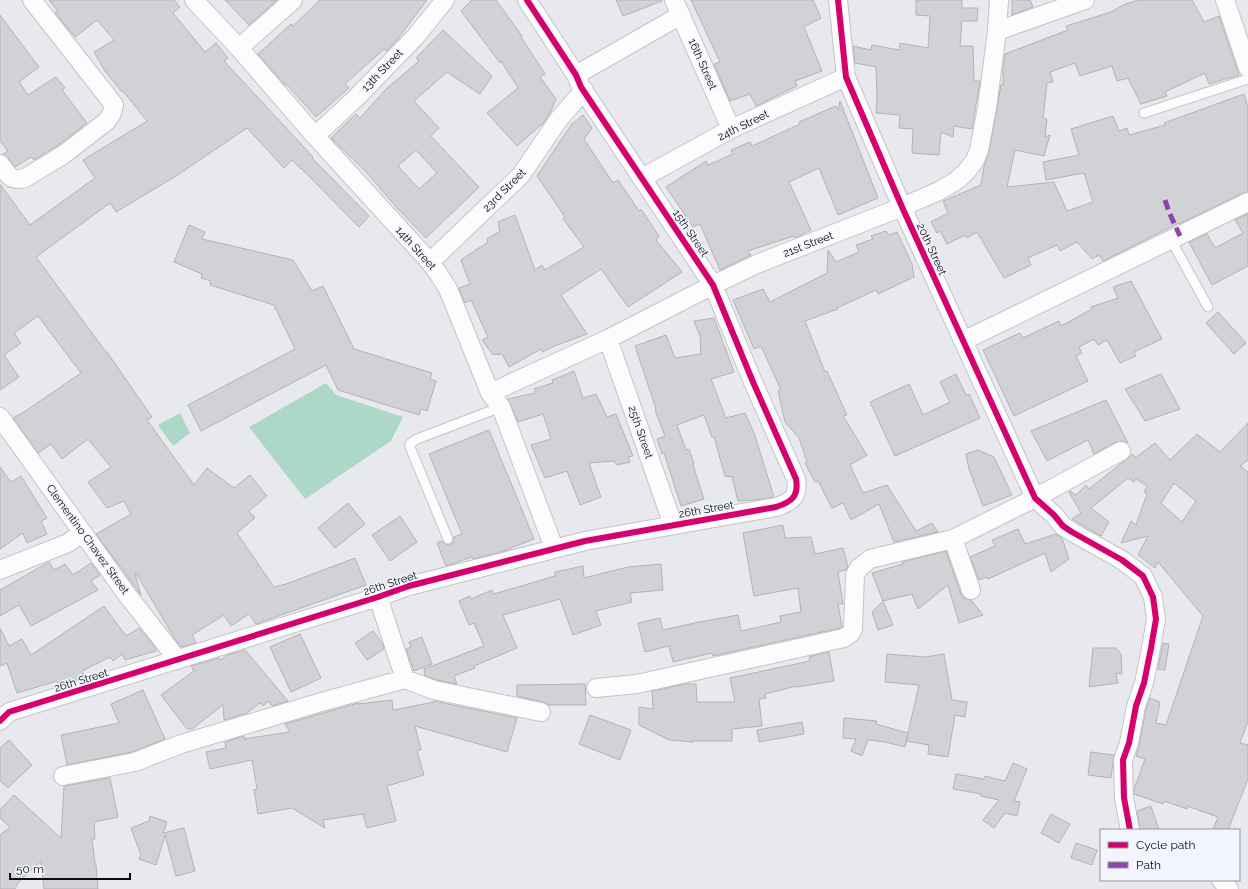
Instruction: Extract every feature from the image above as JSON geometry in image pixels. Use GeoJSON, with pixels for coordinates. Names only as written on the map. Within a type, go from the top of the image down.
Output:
{"type":"FeatureCollection","features":[{"type":"Feature","properties":{"kind":"street"},"geometry":{"type":"LineString","coordinates":[[0,164],[9,177],[18,180],[25,178],[63,155],[107,121],[112,113],[114,105],[32,0]]}},
{"type":"Feature","properties":{"kind":"street","name":"14th Street"},"geometry":{"type":"LineString","coordinates":[[194,0],[239,48],[315,136],[430,262],[448,288],[495,400],[554,548]]}},
{"type":"Feature","properties":{"kind":"street"},"geometry":{"type":"LineString","coordinates":[[239,48],[293,0]]}},
{"type":"Feature","properties":{"kind":"street","name":"13th Street"},"geometry":{"type":"LineString","coordinates":[[315,136],[356,98],[416,36],[445,0]]}},
{"type":"Feature","properties":{"kind":"street","name":"15th Street"},"geometry":{"type":"LineString","coordinates":[[527,0],[642,178],[713,284],[753,382],[796,479],[797,486],[794,496]]}},
{"type":"Feature","properties":{"kind":"street","name":"20th Street"},"geometry":{"type":"LineString","coordinates":[[838,0],[846,77],[902,208],[1034,498]]}},
{"type":"Feature","properties":{"kind":"street","name":"21st Street"},"geometry":{"type":"LineString","coordinates":[[495,400],[713,284],[756,264],[902,208],[939,191],[956,181],[966,172],[980,150],[997,31],[999,0]]}},
{"type":"Feature","properties":{"kind":"street"},"geometry":{"type":"LineString","coordinates":[[997,31],[1085,0]]}},
{"type":"Feature","properties":{"kind":"street"},"geometry":{"type":"LineString","coordinates":[[1225,0],[1248,68]]}},
{"type":"Feature","properties":{"kind":"street"},"geometry":{"type":"LineString","coordinates":[[580,83],[677,7]]}},
{"type":"Feature","properties":{"kind":"street","name":"16th Street"},"geometry":{"type":"LineString","coordinates":[[677,7],[731,129]]}},
{"type":"Feature","properties":{"kind":"street","name":"24th Street"},"geometry":{"type":"LineString","coordinates":[[642,178],[731,129],[846,77]]}},
{"type":"Feature","properties":{"kind":"street","name":"23rd Street"},"geometry":{"type":"LineString","coordinates":[[430,262],[521,174],[560,120],[580,83]]}},
{"type":"Feature","properties":{"kind":"street"},"geometry":{"type":"LineString","coordinates":[[963,341],[1248,202]]}},
{"type":"Feature","properties":{"kind":"street","name":"25th Street"},"geometry":{"type":"LineString","coordinates":[[608,339],[673,525]]}},
{"type":"Feature","properties":{"kind":"street","name":"Clementino Chavez Street"},"geometry":{"type":"LineString","coordinates":[[0,417],[125,592],[178,660]]}},
{"type":"Feature","properties":{"kind":"street"},"geometry":{"type":"LineString","coordinates":[[596,688],[637,684],[844,638],[851,633],[853,629],[855,575],[864,563],[870,559],[954,539],[1121,451]]}},
{"type":"Feature","properties":{"kind":"street","name":"26th Street"},"geometry":{"type":"LineString","coordinates":[[3,711],[178,660],[378,597],[460,568],[585,541],[776,507],[786,504],[794,496]]}},
{"type":"Feature","properties":{"kind":"street"},"geometry":{"type":"LineString","coordinates":[[1034,498],[1054,515],[1063,526],[1122,560],[1143,576],[1153,597],[1156,619],[1151,648],[1144,683],[1136,706],[1129,744],[1123,760],[1124,798],[1130,829]]}},
{"type":"Feature","properties":{"kind":"street"},"geometry":{"type":"LineString","coordinates":[[0,570],[68,544],[82,533]]}},
{"type":"Feature","properties":{"kind":"street"},"geometry":{"type":"LineString","coordinates":[[954,539],[971,590]]}},
{"type":"Feature","properties":{"kind":"street"},"geometry":{"type":"LineString","coordinates":[[378,597],[405,679]]}},
{"type":"Feature","properties":{"kind":"street"},"geometry":{"type":"LineString","coordinates":[[64,776],[135,762],[181,744],[405,679],[434,690],[541,712]]}},
{"type":"Feature","properties":{"kind":"street"},"geometry":{"type":"LineString","coordinates":[[1222,881],[1229,889]]}},
{"type":"Feature","properties":{"kind":"lane"},"geometry":{"type":"LineString","coordinates":[[1144,113],[1248,79]]}},
{"type":"Feature","properties":{"kind":"lane"},"geometry":{"type":"LineString","coordinates":[[1171,240],[1208,308]]}},
{"type":"Feature","properties":{"kind":"lane"},"geometry":{"type":"LineString","coordinates":[[448,539],[410,444],[417,439],[495,400]]}},
{"type":"Feature","properties":{"kind":"green space"},"geometry":{"type":"Polygon","coordinates":[[[326,383],[336,395],[403,417],[391,441],[305,499],[249,427],[326,383]]]}},
{"type":"Feature","properties":{"kind":"green space"},"geometry":{"type":"Polygon","coordinates":[[[180,413],[190,433],[173,446],[158,425],[180,413]]]}},
{"type":"Feature","properties":{"kind":"building"},"geometry":{"type":"Polygon","coordinates":[[[49,0],[174,0],[180,7],[173,13],[205,52],[216,43],[228,58],[224,61],[313,157],[312,158],[369,216],[359,227],[292,160],[284,168],[247,128],[176,176],[116,212],[110,203],[36,257],[107,352],[152,417],[147,420],[194,485],[207,468],[234,488],[250,475],[267,496],[249,511],[255,518],[237,533],[274,587],[286,584],[355,558],[366,585],[256,624],[249,614],[231,626],[224,615],[192,635],[196,643],[181,647],[136,573],[141,595],[96,534],[131,514],[124,501],[107,508],[88,482],[111,467],[88,439],[62,459],[51,444],[38,453],[13,418],[81,373],[38,316],[14,333],[21,343],[4,355],[19,377],[0,390],[0,184],[30,225],[95,178],[83,160],[147,121],[105,71],[94,52],[114,40],[97,20],[75,37],[55,13],[58,11],[49,0]]]}},
{"type":"Feature","properties":{"kind":"building"},"geometry":{"type":"Polygon","coordinates":[[[225,0],[277,0],[249,25],[225,0]]]}},
{"type":"Feature","properties":{"kind":"building"},"geometry":{"type":"Polygon","coordinates":[[[320,0],[427,0],[387,51],[384,49],[345,84],[349,88],[316,117],[258,54],[291,24],[293,26],[320,0]]]}},
{"type":"Feature","properties":{"kind":"building"},"geometry":{"type":"Polygon","coordinates":[[[472,0],[496,0],[522,36],[521,37],[545,74],[540,77],[556,99],[550,113],[542,125],[517,146],[487,113],[518,88],[501,61],[500,63],[461,11],[472,0]]]}},
{"type":"Feature","properties":{"kind":"building"},"geometry":{"type":"Polygon","coordinates":[[[616,0],[662,0],[662,1],[623,16],[616,0]]]}},
{"type":"Feature","properties":{"kind":"building"},"geometry":{"type":"Polygon","coordinates":[[[691,0],[813,0],[821,18],[804,27],[822,71],[795,81],[797,86],[756,106],[750,94],[730,101],[714,64],[720,62],[691,0]]]}},
{"type":"Feature","properties":{"kind":"building"},"geometry":{"type":"Polygon","coordinates":[[[916,0],[962,0],[962,8],[978,8],[977,21],[962,21],[960,46],[973,46],[974,81],[980,81],[972,129],[954,126],[953,137],[941,132],[939,155],[912,153],[913,129],[899,128],[900,115],[876,113],[876,67],[855,63],[853,46],[871,50],[872,45],[899,50],[900,43],[928,48],[930,16],[916,15],[916,0]]]}},
{"type":"Feature","properties":{"kind":"building"},"geometry":{"type":"Polygon","coordinates":[[[1012,0],[1030,0],[1033,7],[1012,15],[1012,0]]]}},
{"type":"Feature","properties":{"kind":"building"},"geometry":{"type":"Polygon","coordinates":[[[1138,0],[1192,0],[1204,22],[1219,16],[1239,75],[1209,84],[1205,73],[1165,92],[1167,96],[1141,104],[1128,78],[1117,81],[1112,66],[1080,76],[1075,63],[1050,72],[1053,82],[1047,83],[1043,118],[1047,119],[1045,137],[1050,135],[1044,156],[1015,150],[1007,187],[1054,182],[1067,211],[1093,202],[1084,173],[1046,180],[1043,162],[1079,155],[1071,129],[1113,116],[1119,131],[1127,128],[1129,135],[1165,125],[1164,123],[1244,94],[1248,107],[1248,192],[1179,223],[1103,261],[1099,255],[1092,259],[1077,242],[1060,251],[1057,245],[1028,258],[1031,265],[1004,278],[977,232],[967,238],[965,235],[947,244],[940,231],[937,233],[931,222],[948,213],[943,201],[981,185],[984,166],[989,152],[1001,84],[1003,85],[1005,54],[1068,30],[1066,26],[1111,12],[1123,5],[1138,0]]]}},
{"type":"Feature","properties":{"kind":"building"},"geometry":{"type":"Polygon","coordinates":[[[0,15],[39,67],[19,82],[28,95],[56,77],[65,88],[62,90],[87,123],[57,146],[34,160],[31,157],[15,167],[3,154],[8,151],[0,141],[0,15]]]}},
{"type":"Feature","properties":{"kind":"building"},"geometry":{"type":"Polygon","coordinates":[[[443,30],[492,76],[480,94],[447,72],[414,101],[439,128],[431,136],[479,187],[426,238],[398,209],[366,172],[331,138],[356,114],[360,118],[386,89],[419,61],[416,58],[443,30]],[[416,150],[398,166],[419,189],[437,173],[416,150]]]}},
{"type":"Feature","properties":{"kind":"building"},"geometry":{"type":"Polygon","coordinates":[[[840,101],[878,198],[838,215],[819,168],[789,182],[811,230],[795,238],[794,236],[748,251],[751,255],[720,270],[700,224],[693,227],[666,187],[706,161],[708,165],[733,154],[731,150],[750,142],[752,146],[800,124],[799,122],[836,106],[838,110],[840,101]]]}},
{"type":"Feature","properties":{"kind":"building"},"geometry":{"type":"Polygon","coordinates":[[[583,115],[592,128],[584,139],[613,183],[618,180],[639,211],[641,209],[659,236],[656,240],[682,272],[628,307],[601,269],[561,295],[587,334],[542,352],[541,349],[509,367],[502,354],[493,355],[482,340],[488,337],[471,300],[465,303],[459,288],[470,284],[461,260],[488,242],[487,239],[500,231],[498,222],[515,215],[535,270],[542,265],[545,270],[584,247],[563,219],[565,217],[537,176],[571,125],[583,115]]]}},
{"type":"Feature","properties":{"kind":"building"},"geometry":{"type":"Polygon","coordinates":[[[1248,214],[1248,266],[1212,285],[1189,242],[1207,234],[1215,248],[1243,233],[1235,220],[1248,214]]]}},
{"type":"Feature","properties":{"kind":"building"},"geometry":{"type":"Polygon","coordinates":[[[189,225],[205,232],[202,239],[293,260],[312,291],[323,286],[354,349],[432,373],[430,379],[436,381],[427,411],[421,409],[419,415],[338,390],[326,365],[201,431],[188,405],[295,349],[274,305],[210,285],[211,281],[201,278],[202,274],[174,262],[189,225]]]}},
{"type":"Feature","properties":{"kind":"building"},"geometry":{"type":"Polygon","coordinates":[[[886,231],[889,235],[897,232],[912,264],[914,277],[878,294],[876,290],[837,308],[838,309],[805,321],[825,372],[827,371],[847,415],[843,416],[867,455],[850,465],[863,493],[887,485],[916,531],[932,523],[938,532],[894,542],[879,504],[851,520],[843,503],[832,508],[818,481],[815,482],[805,463],[807,462],[799,438],[785,422],[778,391],[781,390],[761,346],[754,349],[733,300],[763,289],[770,302],[827,273],[828,250],[836,262],[859,252],[856,245],[873,239],[871,236],[886,231]]]}},
{"type":"Feature","properties":{"kind":"building"},"geometry":{"type":"Polygon","coordinates":[[[1131,281],[1162,339],[1134,352],[1136,356],[1120,363],[1107,340],[1098,345],[1094,339],[1079,347],[1082,353],[1076,356],[1088,381],[1014,416],[983,350],[1020,333],[1023,338],[1059,321],[1061,326],[1092,309],[1091,307],[1118,298],[1113,287],[1131,281]]]}},
{"type":"Feature","properties":{"kind":"building"},"geometry":{"type":"Polygon","coordinates":[[[1218,312],[1246,343],[1234,354],[1206,323],[1218,312]]]}},
{"type":"Feature","properties":{"kind":"building"},"geometry":{"type":"Polygon","coordinates":[[[714,318],[734,372],[711,379],[726,418],[745,413],[754,433],[774,497],[738,501],[732,477],[725,476],[714,437],[712,437],[704,415],[677,425],[686,450],[689,449],[704,499],[681,506],[664,453],[662,454],[657,439],[665,436],[655,410],[656,409],[635,346],[666,335],[675,358],[701,354],[700,336],[694,321],[714,318]]]}},
{"type":"Feature","properties":{"kind":"building"},"geometry":{"type":"Polygon","coordinates":[[[574,371],[583,398],[596,394],[607,417],[616,414],[633,456],[628,457],[630,462],[617,465],[614,461],[589,463],[601,497],[580,505],[567,471],[545,478],[531,445],[551,439],[543,414],[518,422],[508,399],[535,393],[534,389],[553,383],[552,380],[574,371]]]}},
{"type":"Feature","properties":{"kind":"building"},"geometry":{"type":"Polygon","coordinates":[[[956,374],[966,395],[969,394],[980,418],[895,456],[870,402],[909,384],[923,415],[950,402],[940,382],[956,374]]]}},
{"type":"Feature","properties":{"kind":"building"},"geometry":{"type":"Polygon","coordinates":[[[1161,374],[1180,409],[1145,421],[1125,389],[1161,374]]]}},
{"type":"Feature","properties":{"kind":"building"},"geometry":{"type":"Polygon","coordinates":[[[1106,400],[1128,443],[1122,441],[1116,442],[1094,454],[1088,440],[1047,461],[1031,431],[1106,400]]]}},
{"type":"Feature","properties":{"kind":"building"},"geometry":{"type":"Polygon","coordinates":[[[1248,423],[1248,460],[1240,466],[1248,472],[1248,721],[1240,743],[1248,745],[1248,779],[1228,829],[1213,829],[1218,817],[1187,806],[1187,809],[1164,801],[1163,804],[1134,794],[1134,789],[1145,759],[1136,756],[1146,709],[1150,698],[1160,702],[1156,723],[1166,725],[1203,616],[1158,562],[1155,568],[1138,555],[1148,536],[1121,543],[1131,521],[1136,525],[1147,494],[1144,492],[1147,486],[1136,479],[1134,482],[1128,478],[1091,508],[1109,522],[1101,536],[1072,519],[1081,513],[1069,492],[1070,491],[1076,495],[1086,485],[1089,489],[1133,454],[1135,458],[1155,443],[1170,460],[1197,434],[1220,452],[1248,423]],[[1174,483],[1161,503],[1182,522],[1196,501],[1174,483]]]}},
{"type":"Feature","properties":{"kind":"building"},"geometry":{"type":"Polygon","coordinates":[[[489,430],[534,539],[501,552],[473,559],[472,557],[446,566],[437,543],[442,541],[445,544],[450,545],[453,542],[454,537],[462,534],[429,454],[489,430]]]}},
{"type":"Feature","properties":{"kind":"building"},"geometry":{"type":"Polygon","coordinates":[[[978,450],[994,457],[1012,495],[983,506],[969,469],[966,454],[978,450]]]}},
{"type":"Feature","properties":{"kind":"building"},"geometry":{"type":"Polygon","coordinates":[[[0,467],[11,482],[21,476],[47,518],[41,521],[47,534],[27,543],[23,533],[0,549],[0,467]]]}},
{"type":"Feature","properties":{"kind":"building"},"geometry":{"type":"Polygon","coordinates":[[[348,503],[365,524],[335,548],[318,528],[348,503]]]}},
{"type":"Feature","properties":{"kind":"building"},"geometry":{"type":"Polygon","coordinates":[[[400,516],[417,542],[390,561],[372,535],[400,516]]]}},
{"type":"Feature","properties":{"kind":"building"},"geometry":{"type":"Polygon","coordinates":[[[783,525],[785,538],[811,537],[815,554],[843,548],[848,566],[846,570],[838,572],[843,604],[838,604],[842,627],[713,656],[712,653],[673,662],[669,646],[645,652],[638,623],[660,618],[663,630],[738,615],[741,631],[781,622],[780,616],[801,612],[798,588],[754,596],[743,533],[783,525]]]}},
{"type":"Feature","properties":{"kind":"building"},"geometry":{"type":"Polygon","coordinates":[[[1018,529],[1025,544],[1056,534],[1062,538],[1069,559],[1051,572],[1045,553],[988,579],[987,577],[979,580],[970,557],[995,546],[992,540],[1018,529]]]}},
{"type":"Feature","properties":{"kind":"building"},"geometry":{"type":"Polygon","coordinates":[[[946,551],[961,594],[964,598],[971,600],[983,615],[959,623],[948,585],[918,609],[912,594],[883,601],[872,573],[903,564],[902,562],[946,551]]]}},
{"type":"Feature","properties":{"kind":"building"},"geometry":{"type":"Polygon","coordinates":[[[49,562],[54,570],[65,564],[73,575],[91,563],[100,575],[91,581],[98,590],[31,626],[19,605],[0,616],[0,590],[49,562]]]}},
{"type":"Feature","properties":{"kind":"building"},"geometry":{"type":"Polygon","coordinates":[[[661,564],[663,590],[630,593],[632,602],[596,611],[601,625],[573,635],[560,599],[503,615],[517,648],[474,666],[475,668],[454,676],[457,684],[425,676],[424,669],[484,646],[474,623],[469,625],[459,601],[470,596],[471,599],[492,590],[494,594],[555,576],[555,572],[583,566],[584,578],[628,567],[661,564]]]}},
{"type":"Feature","properties":{"kind":"building"},"geometry":{"type":"Polygon","coordinates":[[[883,601],[893,625],[878,630],[872,612],[883,601]]]}},
{"type":"Feature","properties":{"kind":"building"},"geometry":{"type":"Polygon","coordinates":[[[104,606],[126,636],[139,628],[155,647],[156,651],[125,660],[122,654],[113,661],[110,657],[82,671],[85,677],[59,685],[57,681],[17,693],[7,663],[0,666],[0,628],[9,646],[22,639],[31,655],[104,606]]]}},
{"type":"Feature","properties":{"kind":"building"},"geometry":{"type":"Polygon","coordinates":[[[373,631],[383,644],[384,649],[367,660],[355,643],[373,631]]]}},
{"type":"Feature","properties":{"kind":"building"},"geometry":{"type":"Polygon","coordinates":[[[300,634],[321,678],[291,692],[270,647],[300,634]]]}},
{"type":"Feature","properties":{"kind":"building"},"geometry":{"type":"Polygon","coordinates":[[[422,637],[432,664],[414,671],[406,649],[411,647],[409,642],[422,637]]]}},
{"type":"Feature","properties":{"kind":"building"},"geometry":{"type":"Polygon","coordinates":[[[1163,643],[1169,644],[1165,670],[1158,669],[1163,643]]]}},
{"type":"Feature","properties":{"kind":"building"},"geometry":{"type":"Polygon","coordinates":[[[1093,648],[1116,648],[1121,654],[1122,674],[1116,673],[1118,683],[1089,687],[1093,648]]]}},
{"type":"Feature","properties":{"kind":"building"},"geometry":{"type":"Polygon","coordinates":[[[245,650],[288,701],[272,706],[269,701],[263,706],[260,703],[247,713],[224,720],[223,705],[192,729],[187,729],[161,695],[194,671],[191,666],[219,658],[221,660],[227,655],[245,650]]]}},
{"type":"Feature","properties":{"kind":"building"},"geometry":{"type":"Polygon","coordinates":[[[829,652],[834,681],[797,686],[765,694],[766,698],[759,699],[762,726],[732,729],[732,741],[693,742],[669,740],[639,725],[639,707],[653,709],[652,691],[685,684],[696,684],[697,702],[735,702],[730,678],[810,661],[809,657],[829,652]]]}},
{"type":"Feature","properties":{"kind":"building"},"geometry":{"type":"Polygon","coordinates":[[[887,654],[925,657],[944,654],[952,700],[967,702],[965,717],[955,715],[948,757],[928,754],[929,745],[906,741],[905,747],[868,740],[862,756],[851,751],[856,739],[843,738],[844,718],[877,721],[876,724],[908,733],[919,685],[885,682],[887,654]]]}},
{"type":"Feature","properties":{"kind":"building"},"geometry":{"type":"Polygon","coordinates":[[[585,684],[586,705],[549,705],[543,702],[517,696],[517,685],[585,684]]]}},
{"type":"Feature","properties":{"kind":"building"},"geometry":{"type":"Polygon","coordinates":[[[143,690],[165,739],[132,752],[67,765],[61,735],[119,723],[111,704],[143,690]]]}},
{"type":"Feature","properties":{"kind":"building"},"geometry":{"type":"Polygon","coordinates":[[[392,700],[393,710],[434,702],[433,701],[517,718],[507,752],[415,726],[421,750],[417,751],[424,775],[387,786],[396,821],[367,828],[363,814],[323,820],[325,828],[292,808],[258,814],[254,790],[257,789],[252,760],[210,769],[206,752],[226,748],[225,742],[244,736],[244,739],[290,732],[285,724],[358,703],[392,700]]]}},
{"type":"Feature","properties":{"kind":"building"},"geometry":{"type":"Polygon","coordinates":[[[590,715],[631,730],[620,760],[579,744],[590,715]]]}},
{"type":"Feature","properties":{"kind":"building"},"geometry":{"type":"Polygon","coordinates":[[[802,722],[804,734],[759,742],[757,730],[802,722]]]}},
{"type":"Feature","properties":{"kind":"building"},"geometry":{"type":"Polygon","coordinates":[[[9,740],[32,765],[8,788],[0,781],[0,748],[9,740]]]}},
{"type":"Feature","properties":{"kind":"building"},"geometry":{"type":"Polygon","coordinates":[[[1091,752],[1114,755],[1111,778],[1088,775],[1091,752]]]}},
{"type":"Feature","properties":{"kind":"building"},"geometry":{"type":"Polygon","coordinates":[[[1013,763],[1027,769],[1014,801],[1020,802],[1017,816],[1005,813],[994,828],[983,820],[999,800],[981,796],[981,794],[953,789],[956,774],[984,779],[985,776],[1005,781],[1013,763]]]}},
{"type":"Feature","properties":{"kind":"building"},"geometry":{"type":"Polygon","coordinates":[[[110,778],[118,817],[94,822],[95,839],[92,839],[98,889],[44,889],[41,861],[18,883],[15,889],[0,889],[0,835],[10,827],[0,818],[0,810],[14,795],[61,838],[64,786],[110,778]]]}},
{"type":"Feature","properties":{"kind":"building"},"geometry":{"type":"Polygon","coordinates":[[[1151,806],[1159,829],[1140,829],[1137,811],[1151,806]]]}},
{"type":"Feature","properties":{"kind":"building"},"geometry":{"type":"Polygon","coordinates":[[[1051,814],[1070,824],[1059,843],[1041,833],[1051,814]]]}},
{"type":"Feature","properties":{"kind":"building"},"geometry":{"type":"Polygon","coordinates":[[[150,816],[167,822],[163,833],[184,828],[195,871],[176,876],[165,835],[156,865],[139,859],[141,855],[131,828],[149,821],[150,816]]]}},
{"type":"Feature","properties":{"kind":"building"},"geometry":{"type":"Polygon","coordinates":[[[1076,843],[1097,850],[1092,865],[1071,858],[1076,843]]]}},
{"type":"Feature","properties":{"kind":"marked path"},"geometry":{"type":"LineString","coordinates":[[1165,200],[1180,236]]}},
{"type":"Feature","properties":{"kind":"cycle path"},"geometry":{"type":"LineString","coordinates":[[0,721],[9,712],[409,586],[585,541],[776,507],[793,498],[797,485],[796,479],[753,382],[713,285],[581,87],[576,75],[527,0]]}},
{"type":"Feature","properties":{"kind":"cycle path"},"geometry":{"type":"LineString","coordinates":[[838,0],[846,77],[902,207],[1035,498],[1054,515],[1063,526],[1122,560],[1143,576],[1153,597],[1156,619],[1151,648],[1144,683],[1136,706],[1129,743],[1123,760],[1124,798],[1130,829]]}}]}
